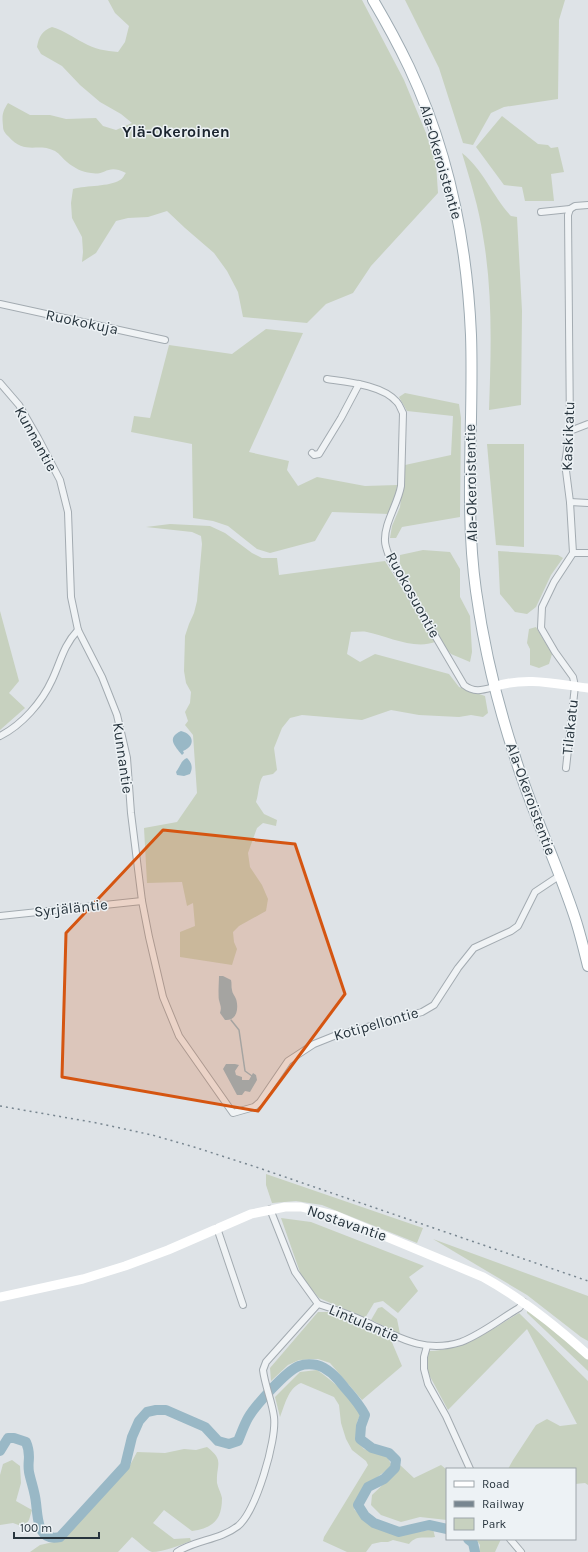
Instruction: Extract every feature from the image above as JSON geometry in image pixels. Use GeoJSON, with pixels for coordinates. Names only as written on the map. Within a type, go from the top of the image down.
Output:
{"type":"FeatureCollection","features":[{"type":"Feature","properties":{"kind":"main road","name":"Ala-Okeroistentie"},"geometry":{"type":"LineString","coordinates":[[373,0],[408,65],[424,102],[452,193],[462,241],[468,288],[471,336],[471,544],[476,590],[494,687],[515,760],[560,876],[575,919],[588,966]]}},
{"type":"Feature","properties":{"kind":"street"},"geometry":{"type":"LineString","coordinates":[[540,212],[569,212],[575,206],[588,205]]}},
{"type":"Feature","properties":{"kind":"street","name":"Kaskikatu"},"geometry":{"type":"LineString","coordinates":[[569,212],[570,431],[565,463],[570,502],[573,553]]}},
{"type":"Feature","properties":{"kind":"street","name":"Ruokokuja"},"geometry":{"type":"LineString","coordinates":[[0,304],[165,340]]}},
{"type":"Feature","properties":{"kind":"street","name":"Ruokosuontie"},"geometry":{"type":"LineString","coordinates":[[328,379],[359,384],[382,391],[398,403],[403,413],[401,486],[399,497],[385,534],[384,542],[390,559],[464,685],[469,689],[476,691],[494,687]]}},
{"type":"Feature","properties":{"kind":"street","name":"Kunnantie"},"geometry":{"type":"LineString","coordinates":[[0,383],[19,405],[60,480],[68,512],[72,597],[78,630],[102,676],[117,715],[126,758],[142,900],[163,997],[179,1036],[233,1113]]}},
{"type":"Feature","properties":{"kind":"street"},"geometry":{"type":"LineString","coordinates":[[312,453],[314,455],[319,454],[341,418],[359,384]]}},
{"type":"Feature","properties":{"kind":"street"},"geometry":{"type":"LineString","coordinates":[[570,431],[588,424]]}},
{"type":"Feature","properties":{"kind":"street"},"geometry":{"type":"LineString","coordinates":[[570,502],[588,503]]}},
{"type":"Feature","properties":{"kind":"street"},"geometry":{"type":"LineString","coordinates":[[575,686],[573,677],[555,652],[541,628],[542,607],[554,582],[573,553],[588,553]]}},
{"type":"Feature","properties":{"kind":"street"},"geometry":{"type":"LineString","coordinates":[[0,736],[29,714],[51,681],[68,640],[78,630]]}},
{"type":"Feature","properties":{"kind":"street"},"geometry":{"type":"LineString","coordinates":[[494,687],[506,683],[523,681],[588,688]]}},
{"type":"Feature","properties":{"kind":"street","name":"Tilakatu"},"geometry":{"type":"LineString","coordinates":[[566,768],[575,686]]}},
{"type":"Feature","properties":{"kind":"street","name":"Kotipellontie"},"geometry":{"type":"LineString","coordinates":[[233,1113],[254,1107],[260,1102],[288,1061],[314,1044],[334,1036],[422,1012],[434,1005],[458,968],[474,948],[511,931],[518,926],[535,892],[560,876]]}},
{"type":"Feature","properties":{"kind":"street","name":"Syrjäläntie"},"geometry":{"type":"LineString","coordinates":[[0,916],[142,900]]}},
{"type":"Feature","properties":{"kind":"street","name":"Nostavantie"},"geometry":{"type":"LineString","coordinates":[[0,1298],[82,1279],[125,1266],[168,1250],[251,1214],[270,1209],[301,1207],[334,1215],[483,1277],[524,1302],[586,1352]]}},
{"type":"Feature","properties":{"kind":"street"},"geometry":{"type":"LineString","coordinates":[[270,1209],[295,1272],[318,1304]]}},
{"type":"Feature","properties":{"kind":"street"},"geometry":{"type":"LineString","coordinates":[[217,1228],[243,1305]]}},
{"type":"Feature","properties":{"kind":"street","name":"Lintulantie"},"geometry":{"type":"LineString","coordinates":[[177,1552],[182,1548],[216,1537],[239,1525],[254,1504],[273,1434],[274,1418],[263,1370],[266,1362],[318,1304],[366,1322],[397,1338],[427,1346],[443,1346],[461,1342],[474,1336],[519,1308],[524,1302]]}},
{"type":"Feature","properties":{"kind":"street"},"geometry":{"type":"LineString","coordinates":[[427,1346],[424,1357],[424,1369],[428,1384],[446,1416],[470,1468]]}},
{"type":"Feature","properties":{"kind":"street"},"geometry":{"type":"LineString","coordinates":[[511,1540],[521,1552]]}},
{"type":"Feature","properties":{"kind":"highlighted area"},"geometry":{"type":"Polygon","coordinates":[[[163,830],[295,844],[345,994],[258,1111],[62,1077],[66,933],[163,830]]]}},
{"type":"Feature","properties":{"kind":"green space"},"geometry":{"type":"Polygon","coordinates":[[[108,0],[362,0],[404,80],[426,133],[436,164],[438,193],[371,266],[353,293],[326,304],[307,323],[243,317],[238,292],[227,271],[214,253],[167,211],[148,217],[128,218],[116,221],[96,253],[82,262],[82,237],[72,218],[71,203],[73,189],[110,184],[122,179],[126,173],[115,169],[100,173],[84,172],[72,166],[55,151],[20,146],[4,132],[3,117],[8,103],[30,115],[50,115],[66,119],[96,118],[103,126],[116,130],[132,123],[121,114],[100,102],[80,85],[62,66],[41,54],[37,47],[42,34],[52,27],[65,32],[92,47],[118,52],[125,42],[129,26],[115,13],[108,0]]]}},
{"type":"Feature","properties":{"kind":"green space"},"geometry":{"type":"Polygon","coordinates":[[[405,0],[565,0],[559,20],[558,99],[504,107],[491,113],[473,145],[463,143],[439,68],[405,0]]]}},
{"type":"Feature","properties":{"kind":"green space"},"geometry":{"type":"Polygon","coordinates":[[[502,116],[538,144],[548,145],[551,148],[558,147],[564,172],[551,174],[554,201],[525,201],[522,187],[504,185],[476,147],[502,116]]]}},
{"type":"Feature","properties":{"kind":"green space"},"geometry":{"type":"Polygon","coordinates":[[[462,153],[476,167],[511,216],[517,217],[522,311],[521,405],[489,410],[490,301],[486,257],[479,215],[462,153]]]}},
{"type":"Feature","properties":{"kind":"green space"},"geometry":{"type":"Polygon","coordinates":[[[266,329],[303,333],[249,452],[289,461],[287,470],[298,486],[317,477],[365,486],[397,485],[396,496],[389,514],[332,512],[315,541],[270,553],[257,549],[228,526],[213,521],[193,518],[192,444],[131,432],[134,416],[150,418],[169,345],[232,354],[266,329]]]}},
{"type":"Feature","properties":{"kind":"green space"},"geometry":{"type":"Polygon","coordinates":[[[405,393],[459,404],[461,418],[460,517],[402,527],[396,538],[390,538],[392,526],[400,507],[405,465],[451,455],[453,416],[407,411],[399,397],[405,393]]]}},
{"type":"Feature","properties":{"kind":"green space"},"geometry":{"type":"Polygon","coordinates":[[[487,444],[524,444],[524,547],[496,545],[487,444]]]}},
{"type":"Feature","properties":{"kind":"green space"},"geometry":{"type":"Polygon","coordinates":[[[170,524],[210,526],[225,533],[252,553],[262,558],[277,558],[279,575],[385,561],[435,642],[418,644],[401,642],[367,632],[351,632],[347,654],[360,662],[375,654],[449,674],[459,687],[485,696],[488,713],[483,717],[471,715],[459,717],[419,715],[391,710],[362,720],[302,715],[290,718],[282,728],[274,748],[277,770],[273,774],[263,776],[260,782],[256,802],[264,814],[277,820],[276,826],[263,823],[257,828],[248,853],[250,867],[262,885],[268,899],[266,911],[239,926],[233,932],[234,942],[237,949],[232,965],[180,957],[180,932],[195,926],[193,903],[187,906],[182,882],[147,883],[144,828],[177,822],[197,793],[193,735],[185,725],[188,721],[185,712],[190,703],[191,692],[186,683],[184,671],[185,636],[197,601],[202,544],[201,536],[192,532],[146,527],[170,524]]]}},
{"type":"Feature","properties":{"kind":"green space"},"geometry":{"type":"Polygon","coordinates":[[[423,550],[450,552],[460,569],[460,597],[470,616],[472,652],[470,662],[451,654],[443,645],[400,564],[400,555],[423,550]]]}},
{"type":"Feature","properties":{"kind":"green space"},"geometry":{"type":"Polygon","coordinates":[[[498,551],[558,555],[563,558],[551,575],[536,607],[527,614],[515,612],[500,594],[498,551]]]}},
{"type":"Feature","properties":{"kind":"green space"},"geometry":{"type":"Polygon","coordinates":[[[0,611],[19,681],[9,693],[25,708],[0,730],[0,611]]]}},
{"type":"Feature","properties":{"kind":"green space"},"geometry":{"type":"Polygon","coordinates":[[[536,627],[552,654],[549,664],[539,668],[530,665],[530,649],[527,643],[529,629],[536,627]]]}},
{"type":"Feature","properties":{"kind":"green space"},"geometry":{"type":"Polygon","coordinates":[[[266,1174],[423,1228],[417,1243],[322,1205],[296,1201],[272,1203],[266,1185],[266,1174]]]}},
{"type":"Feature","properties":{"kind":"green space"},"geometry":{"type":"Polygon","coordinates":[[[281,1218],[311,1222],[424,1266],[409,1277],[418,1291],[398,1313],[383,1301],[374,1303],[365,1318],[319,1298],[302,1278],[281,1218]]]}},
{"type":"Feature","properties":{"kind":"green space"},"geometry":{"type":"Polygon","coordinates":[[[433,1239],[588,1296],[588,1341],[527,1295],[433,1239]]]}},
{"type":"Feature","properties":{"kind":"green space"},"geometry":{"type":"Polygon","coordinates":[[[382,1307],[397,1319],[400,1334],[371,1320],[378,1308],[382,1307]]]}},
{"type":"Feature","properties":{"kind":"green space"},"geometry":{"type":"Polygon","coordinates":[[[527,1311],[532,1313],[588,1359],[588,1371],[527,1313],[527,1311]]]}},
{"type":"Feature","properties":{"kind":"green space"},"geometry":{"type":"Polygon","coordinates":[[[318,1312],[331,1312],[365,1326],[391,1340],[402,1366],[362,1400],[330,1363],[318,1359],[299,1360],[288,1365],[271,1381],[270,1368],[318,1312]]]}},
{"type":"Feature","properties":{"kind":"green space"},"geometry":{"type":"Polygon","coordinates":[[[519,1313],[588,1381],[588,1485],[585,1483],[576,1484],[576,1468],[509,1468],[536,1425],[547,1419],[560,1426],[577,1424],[527,1329],[448,1410],[426,1369],[429,1351],[454,1347],[487,1333],[519,1313]]]}},
{"type":"Feature","properties":{"kind":"green space"},"geometry":{"type":"Polygon","coordinates":[[[317,1370],[342,1390],[360,1415],[357,1422],[356,1440],[364,1449],[387,1456],[392,1466],[368,1484],[354,1509],[368,1522],[386,1532],[403,1534],[433,1529],[435,1537],[418,1538],[409,1544],[393,1540],[381,1542],[372,1544],[366,1552],[347,1552],[323,1541],[368,1465],[366,1461],[352,1450],[346,1439],[341,1423],[339,1405],[334,1397],[301,1383],[297,1385],[290,1393],[280,1417],[275,1397],[300,1372],[317,1370]]]}},
{"type":"Feature","properties":{"kind":"green space"},"geometry":{"type":"Polygon","coordinates":[[[207,1447],[213,1452],[218,1460],[217,1483],[222,1498],[222,1506],[218,1518],[205,1528],[192,1531],[164,1510],[153,1523],[174,1539],[190,1538],[191,1541],[157,1552],[150,1551],[132,1537],[118,1552],[30,1552],[40,1545],[62,1540],[129,1467],[137,1452],[165,1453],[184,1449],[196,1450],[207,1447]]]}},
{"type":"Feature","properties":{"kind":"green space"},"geometry":{"type":"Polygon","coordinates":[[[12,1460],[20,1466],[21,1483],[16,1501],[32,1510],[29,1520],[24,1527],[13,1523],[0,1525],[0,1475],[3,1464],[12,1460]]]}},
{"type":"Feature","properties":{"kind":"green space"},"geometry":{"type":"Polygon","coordinates":[[[400,1465],[414,1478],[441,1465],[446,1469],[446,1520],[420,1517],[401,1522],[381,1515],[371,1505],[372,1495],[394,1474],[400,1465]]]}},
{"type":"Feature","properties":{"kind":"green space"},"geometry":{"type":"Polygon","coordinates":[[[477,1540],[501,1540],[495,1552],[479,1552],[480,1545],[477,1540]]]}},
{"type":"Feature","properties":{"kind":"water"},"geometry":{"type":"Polygon","coordinates":[[[181,731],[189,735],[192,740],[190,746],[183,751],[184,753],[182,755],[173,742],[174,736],[181,731]]]}},
{"type":"Feature","properties":{"kind":"water"},"geometry":{"type":"Polygon","coordinates":[[[187,758],[192,766],[190,774],[184,776],[177,775],[176,772],[183,760],[187,758]]]}},
{"type":"Feature","properties":{"kind":"water"},"geometry":{"type":"Polygon","coordinates":[[[219,976],[223,976],[231,980],[232,991],[236,998],[237,1010],[235,1016],[229,1020],[225,1020],[220,1013],[219,976]]]}},
{"type":"Feature","properties":{"kind":"water"},"geometry":{"type":"Polygon","coordinates":[[[226,1064],[239,1065],[235,1071],[236,1075],[242,1077],[242,1080],[249,1080],[253,1073],[256,1075],[257,1080],[250,1092],[245,1091],[242,1095],[237,1095],[223,1069],[226,1064]]]}},
{"type":"Feature","properties":{"kind":"waterway"},"geometry":{"type":"LineString","coordinates":[[231,1020],[239,1030],[245,1071],[252,1076]]}},
{"type":"Feature","properties":{"kind":"waterway"},"geometry":{"type":"LineString","coordinates":[[0,1451],[8,1438],[14,1438],[26,1442],[29,1451],[29,1472],[35,1495],[40,1528],[47,1536],[52,1538],[60,1537],[125,1466],[132,1437],[139,1421],[147,1412],[166,1410],[205,1427],[218,1441],[229,1444],[238,1441],[248,1418],[271,1389],[293,1369],[301,1365],[317,1365],[329,1371],[359,1404],[365,1415],[361,1426],[360,1439],[372,1448],[389,1453],[396,1460],[395,1468],[384,1479],[368,1487],[358,1505],[365,1516],[374,1523],[399,1532],[429,1525],[446,1529]]}},
{"type":"Feature","properties":{"kind":"waterway"},"geometry":{"type":"LineString","coordinates":[[469,1540],[473,1543],[475,1552]]}},
{"type":"Feature","properties":{"kind":"railway"},"geometry":{"type":"LineString","coordinates":[[0,1106],[97,1123],[152,1135],[194,1147],[588,1281]]}},
{"type":"Feature","properties":{"kind":"district","name":"Ylä-Okeroinen"},"geometry":{"type":"Point","coordinates":[176,131]}}]}
